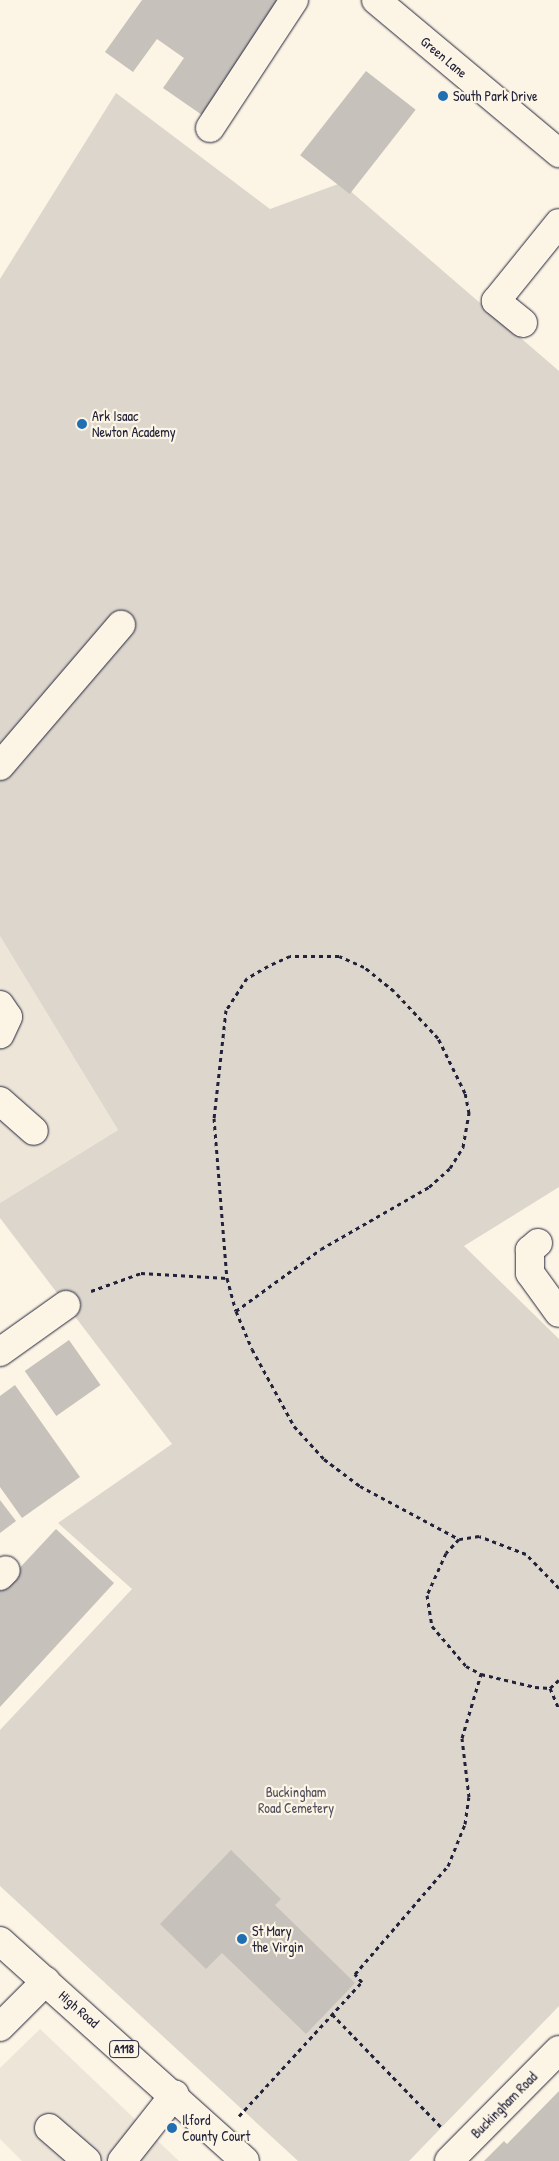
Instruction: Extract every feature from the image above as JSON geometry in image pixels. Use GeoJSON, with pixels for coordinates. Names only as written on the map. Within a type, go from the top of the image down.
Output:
{"type":"FeatureCollection","features":[{"type":"Feature","properties":{"kind":"main road","name":"Green Lane"},"geometry":{"type":"LineString","coordinates":[[376,0],[559,153]]}},
{"type":"Feature","properties":{"kind":"main road"},"geometry":{"type":"LineString","coordinates":[[210,128],[289,2]]}},
{"type":"Feature","properties":{"kind":"main road"},"geometry":{"type":"LineString","coordinates":[[523,323],[496,300],[559,223]]}},
{"type":"Feature","properties":{"kind":"main road"},"geometry":{"type":"LineString","coordinates":[[0,766],[121,625]]}},
{"type":"Feature","properties":{"kind":"main road"},"geometry":{"type":"LineString","coordinates":[[0,1005],[8,1017],[0,1034]]}},
{"type":"Feature","properties":{"kind":"main road"},"geometry":{"type":"LineString","coordinates":[[0,1101],[34,1131]]}},
{"type":"Feature","properties":{"kind":"main road"},"geometry":{"type":"LineString","coordinates":[[538,1243],[530,1250],[530,1273],[559,1314]]}},
{"type":"Feature","properties":{"kind":"main road"},"geometry":{"type":"LineString","coordinates":[[0,1352],[66,1305]]}},
{"type":"Feature","properties":{"kind":"main road","name":"High Road"},"geometry":{"type":"LineString","coordinates":[[0,1941],[175,2094],[245,2161]]}},
{"type":"Feature","properties":{"kind":"main road"},"geometry":{"type":"LineString","coordinates":[[0,2028],[46,1981]]}},
{"type":"Feature","properties":{"kind":"main road","name":"Buckingham Road"},"geometry":{"type":"LineString","coordinates":[[456,2154],[559,2050]]}},
{"type":"Feature","properties":{"kind":"main road"},"geometry":{"type":"LineString","coordinates":[[122,2161],[175,2094]]}},
{"type":"Feature","properties":{"kind":"main road"},"geometry":{"type":"LineString","coordinates":[[49,2128],[87,2161]]}},
{"type":"Feature","properties":{"kind":"path"},"geometry":{"type":"LineString","coordinates":[[236,1311],[321,1249],[429,1187],[450,1168],[463,1147],[469,1112],[465,1093],[438,1038],[394,991],[364,967],[339,956],[290,956],[268,966],[247,978],[226,1010],[219,1042],[214,1118],[227,1278],[236,1311],[294,1426],[324,1459],[377,1498],[423,1517],[459,1539],[479,1536],[510,1545],[539,1564],[559,1588]]}},
{"type":"Feature","properties":{"kind":"path"},"geometry":{"type":"LineString","coordinates":[[66,1305],[110,1281],[141,1273],[227,1278]]}},
{"type":"Feature","properties":{"kind":"path"},"geometry":{"type":"LineString","coordinates":[[459,1539],[430,1580],[428,1611],[432,1626],[452,1654],[481,1674],[550,1688]]}},
{"type":"Feature","properties":{"kind":"path"},"geometry":{"type":"LineString","coordinates":[[220,2136],[362,1982],[355,1974],[448,1866],[460,1844],[469,1797],[462,1738],[481,1674]]}},
{"type":"Feature","properties":{"kind":"path"},"geometry":{"type":"LineString","coordinates":[[550,1688],[559,1680]]}},
{"type":"Feature","properties":{"kind":"path"},"geometry":{"type":"LineString","coordinates":[[550,1688],[559,1710]]}},
{"type":"Feature","properties":{"kind":"path"},"geometry":{"type":"LineString","coordinates":[[332,2014],[456,2154]]}},
{"type":"Feature","properties":{"kind":"shaded area"},"geometry":{"type":"Polygon","coordinates":[[[0,936],[118,1130],[0,1203],[0,936]]]}},
{"type":"Feature","properties":{"kind":"shaded area"},"geometry":{"type":"Polygon","coordinates":[[[40,2029],[179,2161],[22,2161],[0,2139],[0,2068],[40,2029]]]}},
{"type":"Feature","properties":{"kind":"green space","name":"Buckingham Road Cemetery"},"geometry":{"type":"Polygon","coordinates":[[[116,93],[270,209],[341,183],[559,371],[559,1187],[464,1246],[559,1339],[559,2006],[409,2161],[298,2161],[0,1886],[0,1730],[132,1589],[58,1523],[172,1444],[0,1218],[0,1203],[118,1130],[0,936],[0,279],[116,93]]]}},
{"type":"Feature","properties":{"kind":"building"},"geometry":{"type":"Polygon","coordinates":[[[142,0],[282,0],[202,115],[163,88],[184,58],[157,39],[133,72],[105,52],[142,0]]]}},
{"type":"Feature","properties":{"kind":"building"},"geometry":{"type":"Polygon","coordinates":[[[366,71],[416,110],[350,194],[300,155],[366,71]]]}},
{"type":"Feature","properties":{"kind":"building"},"geometry":{"type":"Polygon","coordinates":[[[69,1340],[101,1385],[56,1416],[25,1371],[69,1340]]]}},
{"type":"Feature","properties":{"kind":"building"},"geometry":{"type":"Polygon","coordinates":[[[15,1385],[80,1477],[22,1518],[0,1487],[0,1396],[15,1385]]]}},
{"type":"Feature","properties":{"kind":"building"},"geometry":{"type":"Polygon","coordinates":[[[0,1500],[16,1521],[0,1533],[0,1500]]]}},
{"type":"Feature","properties":{"kind":"building"},"geometry":{"type":"Polygon","coordinates":[[[56,1529],[114,1583],[0,1707],[0,1589],[56,1529]]]}},
{"type":"Feature","properties":{"kind":"building","name":"St Mary the Virgin"},"geometry":{"type":"Polygon","coordinates":[[[231,1850],[281,1899],[275,1905],[355,1983],[306,2034],[222,1953],[206,1969],[160,1924],[231,1850]]]}},
{"type":"Feature","properties":{"kind":"building"},"geometry":{"type":"Polygon","coordinates":[[[559,2091],[559,2161],[484,2161],[504,2141],[507,2144],[559,2091]]]}},
{"type":"Feature","properties":{"kind":"place","name":"South Park Drive"},"geometry":{"type":"Point","coordinates":[443,96]}},
{"type":"Feature","properties":{"kind":"place","name":"Ark Isaac Newton Academy"},"geometry":{"type":"Point","coordinates":[82,424]}},
{"type":"Feature","properties":{"kind":"place","name":"St Mary the Virgin"},"geometry":{"type":"Point","coordinates":[242,1939]}},
{"type":"Feature","properties":{"kind":"place","name":"Ilford County Court"},"geometry":{"type":"Point","coordinates":[172,2128]}}]}
